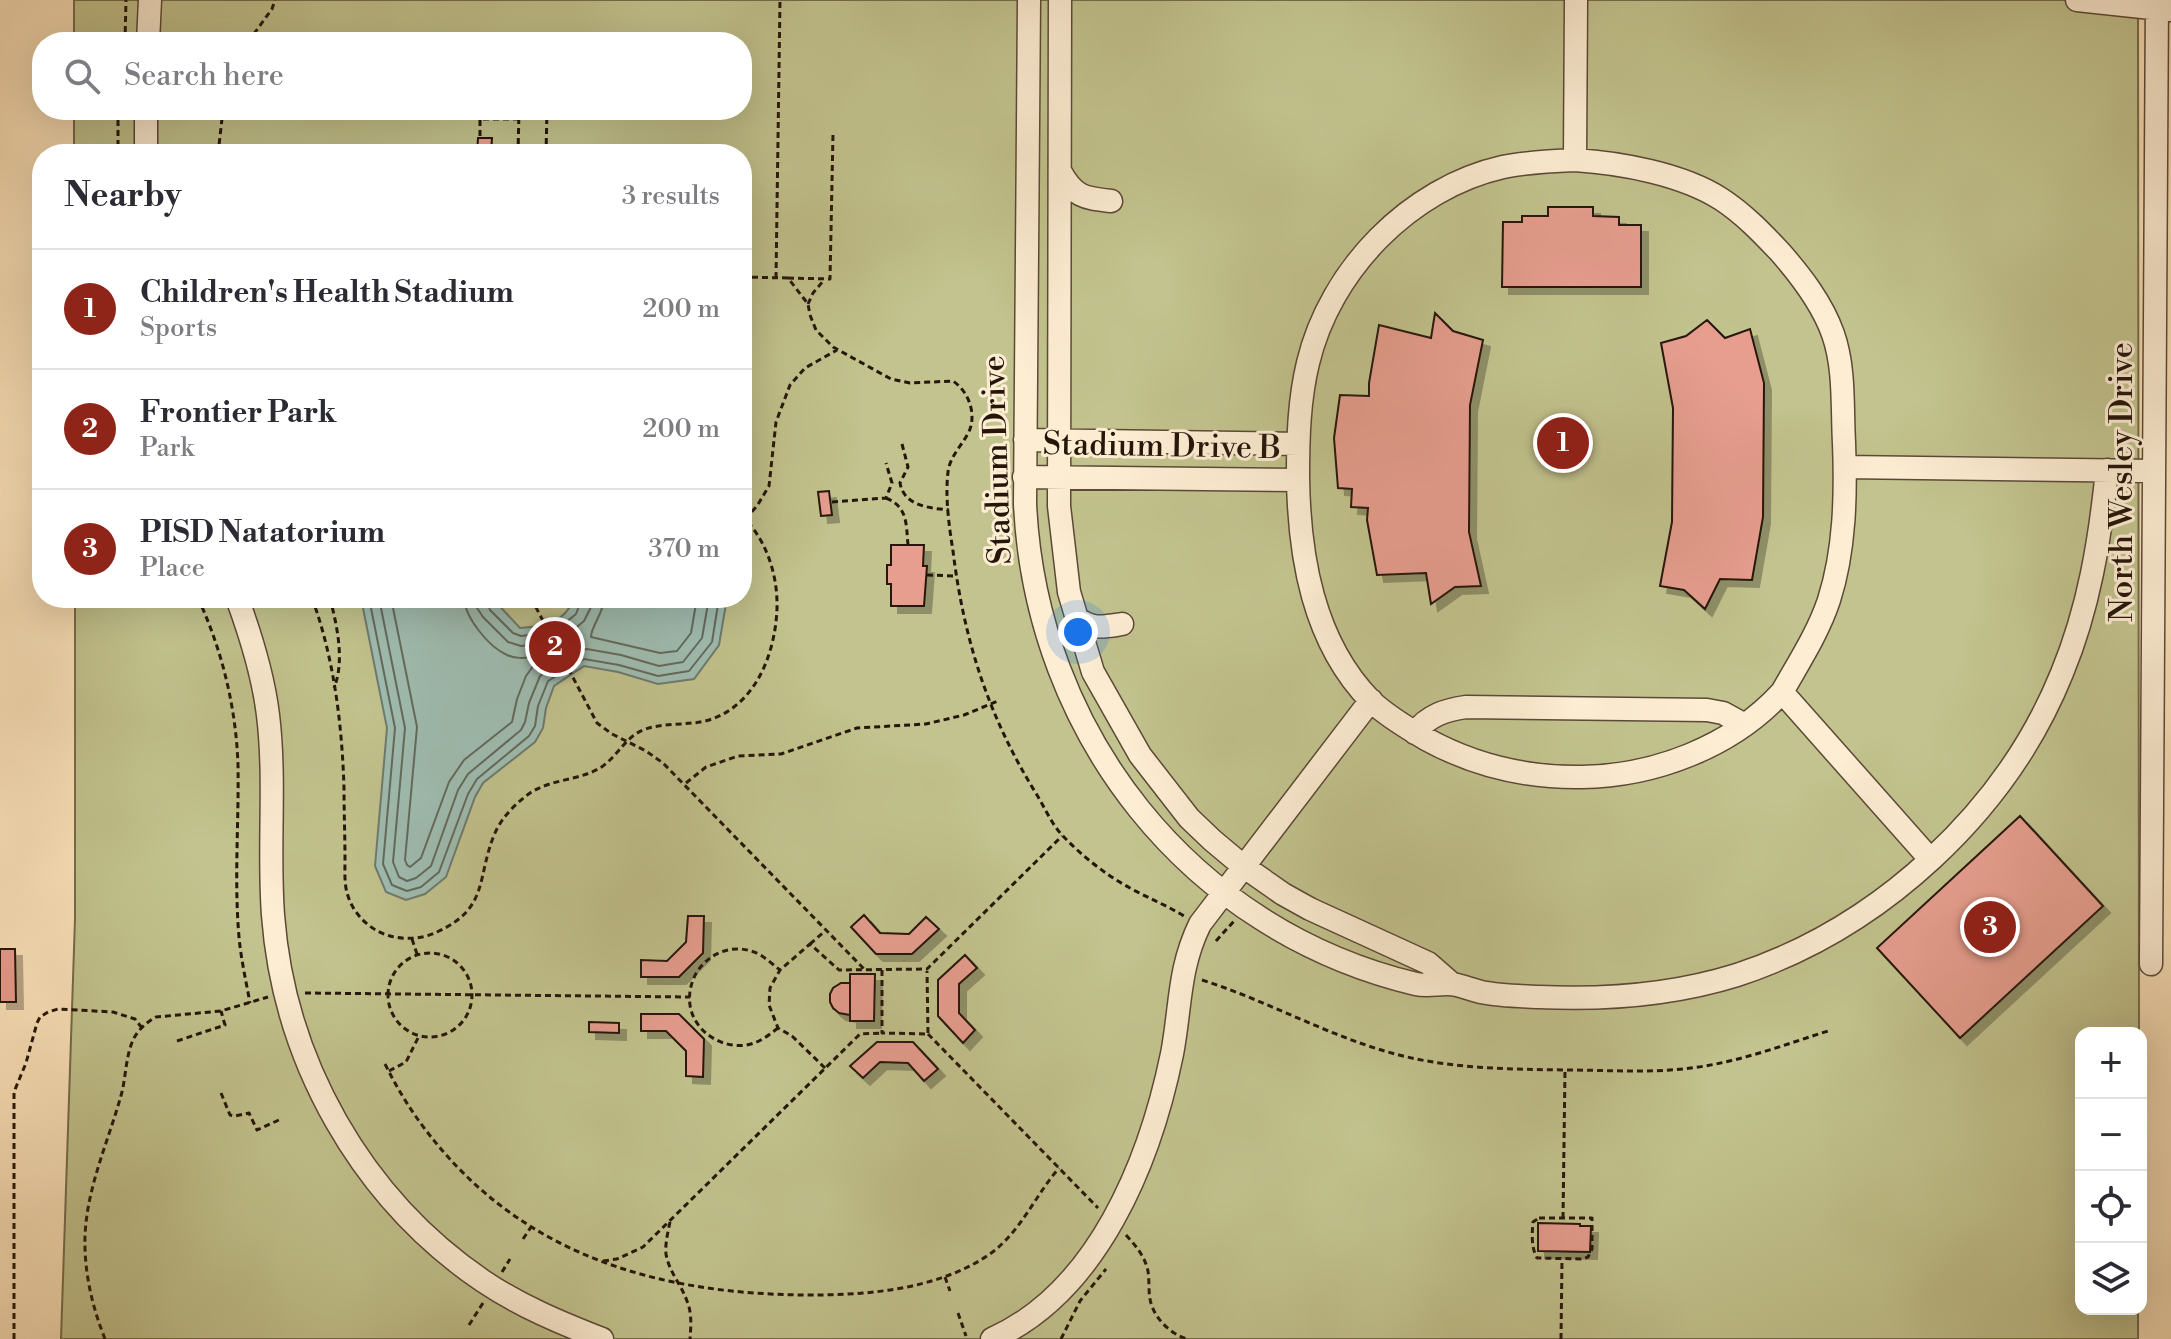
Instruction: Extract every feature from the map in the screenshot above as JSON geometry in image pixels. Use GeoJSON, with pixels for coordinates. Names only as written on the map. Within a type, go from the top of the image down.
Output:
{"type":"FeatureCollection","features":[{"type":"Feature","properties":{"kind":"street"},"geometry":{"type":"LineString","coordinates":[[148,32],[150,0]]}},
{"type":"Feature","properties":{"kind":"street","name":"Stadium Drive"},"geometry":{"type":"LineString","coordinates":[[1029,0],[1024,477],[1027,547],[1038,605],[1057,667],[1082,724],[1108,769],[1141,812],[1186,861],[1269,923],[1352,964],[1421,986],[1452,984],[1484,993],[1568,998],[1630,995],[1698,985],[1748,970],[1824,937],[1861,914],[1957,834],[1998,787],[2020,755],[2061,677],[2071,649],[2093,573],[2107,470]]}},
{"type":"Feature","properties":{"kind":"street","name":"Stadium Drive"},"geometry":{"type":"LineString","coordinates":[[1060,0],[1059,506],[1065,564],[1076,617],[1093,672],[1140,755],[1189,818],[1243,866],[1310,909],[1428,963],[1452,984]]}},
{"type":"Feature","properties":{"kind":"street"},"geometry":{"type":"LineString","coordinates":[[1575,160],[1576,0]]}},
{"type":"Feature","properties":{"kind":"street"},"geometry":{"type":"LineString","coordinates":[[2077,0],[2161,6]]}},
{"type":"Feature","properties":{"kind":"street","name":"North Wesley Drive"},"geometry":{"type":"LineString","coordinates":[[2151,964],[2154,471],[2164,207],[2161,6]]}},
{"type":"Feature","properties":{"kind":"street"},"geometry":{"type":"LineString","coordinates":[[146,120],[146,144]]}},
{"type":"Feature","properties":{"kind":"street"},"geometry":{"type":"LineString","coordinates":[[1575,160],[1629,166],[1714,195],[1740,213],[1797,271],[1833,333],[1841,382],[1845,467],[1836,576],[1815,632],[1782,692],[1743,724],[1692,754],[1635,772],[1565,777],[1510,772],[1461,756],[1415,733],[1371,700],[1352,677],[1330,642],[1311,592],[1302,542],[1298,444],[1308,361],[1322,324],[1353,268],[1391,226],[1433,196],[1481,173],[1529,163],[1575,160]]}},
{"type":"Feature","properties":{"kind":"street"},"geometry":{"type":"LineString","coordinates":[[1060,171],[1067,184],[1080,195],[1111,201]]}},
{"type":"Feature","properties":{"kind":"street","name":"Stadium Drive B"},"geometry":{"type":"LineString","coordinates":[[1025,440],[1298,444]]}},
{"type":"Feature","properties":{"kind":"street"},"geometry":{"type":"LineString","coordinates":[[1845,467],[2154,471]]}},
{"type":"Feature","properties":{"kind":"street","name":"Stadium Drive B"},"geometry":{"type":"LineString","coordinates":[[1024,477],[1298,480]]}},
{"type":"Feature","properties":{"kind":"street"},"geometry":{"type":"LineString","coordinates":[[240,608],[259,665],[268,715],[271,879],[277,951],[293,1020],[315,1084],[366,1168],[395,1204],[429,1238],[499,1291],[538,1313],[602,1339]]}},
{"type":"Feature","properties":{"kind":"street"},"geometry":{"type":"LineString","coordinates":[[1076,617],[1088,626],[1122,624]]}},
{"type":"Feature","properties":{"kind":"street"},"geometry":{"type":"LineString","coordinates":[[1782,692],[1930,859]]}},
{"type":"Feature","properties":{"kind":"street"},"geometry":{"type":"LineString","coordinates":[[992,1339],[1037,1312],[1076,1276],[1090,1256],[1121,1202],[1142,1156],[1160,1104],[1173,1050],[1186,959],[1200,924],[1371,700]]}},
{"type":"Feature","properties":{"kind":"street"},"geometry":{"type":"LineString","coordinates":[[1415,733],[1422,723],[1442,712],[1466,707],[1707,710],[1723,713],[1743,724]]}},
{"type":"Feature","properties":{"kind":"path"},"geometry":{"type":"LineString","coordinates":[[125,32],[126,0]]}},
{"type":"Feature","properties":{"kind":"path"},"geometry":{"type":"LineString","coordinates":[[255,32],[275,0]]}},
{"type":"Feature","properties":{"kind":"path"},"geometry":{"type":"LineString","coordinates":[[776,278],[780,0]]}},
{"type":"Feature","properties":{"kind":"path"},"geometry":{"type":"LineString","coordinates":[[118,120],[118,144]]}},
{"type":"Feature","properties":{"kind":"path"},"geometry":{"type":"LineString","coordinates":[[219,144],[222,120]]}},
{"type":"Feature","properties":{"kind":"path"},"geometry":{"type":"LineString","coordinates":[[480,120],[480,136]]}},
{"type":"Feature","properties":{"kind":"path"},"geometry":{"type":"LineString","coordinates":[[518,144],[519,120]]}},
{"type":"Feature","properties":{"kind":"path"},"geometry":{"type":"LineString","coordinates":[[546,144],[547,120]]}},
{"type":"Feature","properties":{"kind":"path"},"geometry":{"type":"LineString","coordinates":[[752,277],[830,279],[833,134]]}},
{"type":"Feature","properties":{"kind":"path"},"geometry":{"type":"LineString","coordinates":[[788,278],[808,304],[816,330],[837,349],[891,379],[910,383],[953,381],[966,394],[972,417],[970,429],[948,469],[949,510],[956,576],[971,649],[990,705],[1023,773],[1062,836],[1111,877],[1187,918]]}},
{"type":"Feature","properties":{"kind":"path"},"geometry":{"type":"LineString","coordinates":[[808,304],[825,279]]}},
{"type":"Feature","properties":{"kind":"path"},"geometry":{"type":"LineString","coordinates":[[752,510],[769,486],[776,422],[790,385],[805,368],[837,349]]}},
{"type":"Feature","properties":{"kind":"path"},"geometry":{"type":"LineString","coordinates":[[902,444],[908,467],[900,483],[905,496],[919,505],[949,510]]}},
{"type":"Feature","properties":{"kind":"path"},"geometry":{"type":"LineString","coordinates":[[886,463],[892,483],[886,498]]}},
{"type":"Feature","properties":{"kind":"path"},"geometry":{"type":"LineString","coordinates":[[832,502],[886,498],[894,501],[903,512],[908,545]]}},
{"type":"Feature","properties":{"kind":"path"},"geometry":{"type":"LineString","coordinates":[[315,608],[327,649],[342,748],[346,892],[364,922],[376,931],[411,939],[431,935],[465,916],[481,887],[494,836],[501,822],[529,794],[544,785],[577,777],[605,765],[627,740],[640,731],[708,720],[723,714],[740,702],[755,684],[772,651],[777,592],[770,561],[752,529]]}},
{"type":"Feature","properties":{"kind":"path"},"geometry":{"type":"LineString","coordinates":[[927,575],[956,576]]}},
{"type":"Feature","properties":{"kind":"path"},"geometry":{"type":"LineString","coordinates":[[202,608],[221,659],[231,701],[238,763],[239,936],[250,1004]]}},
{"type":"Feature","properties":{"kind":"path"},"geometry":{"type":"LineString","coordinates":[[333,608],[338,629],[338,678],[334,688]]}},
{"type":"Feature","properties":{"kind":"path"},"geometry":{"type":"LineString","coordinates":[[537,608],[597,723],[663,763],[686,784],[864,969]]}},
{"type":"Feature","properties":{"kind":"path"},"geometry":{"type":"LineString","coordinates":[[686,784],[706,767],[729,758],[781,754],[857,728],[926,724],[964,715],[998,701]]}},
{"type":"Feature","properties":{"kind":"path"},"geometry":{"type":"LineString","coordinates":[[810,944],[839,970],[927,969],[1062,836]]}},
{"type":"Feature","properties":{"kind":"path"},"geometry":{"type":"LineString","coordinates":[[1216,941],[1237,918]]}},
{"type":"Feature","properties":{"kind":"path"},"geometry":{"type":"LineString","coordinates":[[825,1068],[792,1036],[778,1028],[768,996],[780,970],[826,930]]}},
{"type":"Feature","properties":{"kind":"path"},"geometry":{"type":"LineString","coordinates":[[411,939],[417,954]]}},
{"type":"Feature","properties":{"kind":"path"},"geometry":{"type":"LineString","coordinates":[[778,1028],[753,1043],[721,1043],[704,1031],[693,1014],[690,997],[694,979],[703,963],[721,952],[733,949],[755,952],[780,970]]}},
{"type":"Feature","properties":{"kind":"path"},"geometry":{"type":"LineString","coordinates":[[417,954],[440,954],[455,961],[466,972],[472,995],[469,1011],[459,1025],[445,1034],[419,1036],[396,1020],[388,1003],[387,993],[396,970],[417,954]]}},
{"type":"Feature","properties":{"kind":"path"},"geometry":{"type":"LineString","coordinates":[[927,969],[928,1034],[1101,1211]]}},
{"type":"Feature","properties":{"kind":"path"},"geometry":{"type":"LineString","coordinates":[[882,970],[882,1033]]}},
{"type":"Feature","properties":{"kind":"path"},"geometry":{"type":"LineString","coordinates":[[1202,980],[1240,992],[1332,1034],[1395,1054],[1472,1068],[1630,1072],[1704,1066],[1768,1051],[1828,1031]]}},
{"type":"Feature","properties":{"kind":"path"},"geometry":{"type":"LineString","coordinates":[[301,993],[690,997]]}},
{"type":"Feature","properties":{"kind":"path"},"geometry":{"type":"LineString","coordinates":[[105,1339],[87,1272],[87,1217],[92,1187],[123,1088],[131,1046],[142,1028],[156,1017],[221,1011],[273,995]]}},
{"type":"Feature","properties":{"kind":"path"},"geometry":{"type":"LineString","coordinates":[[14,1339],[14,1092],[37,1023],[48,1012],[72,1010],[123,1015],[135,1019],[142,1028]]}},
{"type":"Feature","properties":{"kind":"path"},"geometry":{"type":"LineString","coordinates":[[177,1041],[225,1025],[221,1011]]}},
{"type":"Feature","properties":{"kind":"path"},"geometry":{"type":"LineString","coordinates":[[599,1262],[633,1254],[643,1247],[860,1034],[928,1034]]}},
{"type":"Feature","properties":{"kind":"path"},"geometry":{"type":"LineString","coordinates":[[388,1071],[406,1062],[419,1036]]}},
{"type":"Feature","properties":{"kind":"path"},"geometry":{"type":"LineString","coordinates":[[385,1064],[418,1120],[447,1156],[483,1191],[531,1227],[599,1262],[679,1284],[765,1295],[822,1295],[894,1289],[945,1277],[986,1257],[1003,1244],[1059,1168]]}},
{"type":"Feature","properties":{"kind":"path"},"geometry":{"type":"LineString","coordinates":[[1563,1218],[1565,1070]]}},
{"type":"Feature","properties":{"kind":"path"},"geometry":{"type":"LineString","coordinates":[[221,1093],[230,1115],[249,1113],[257,1130],[281,1119]]}},
{"type":"Feature","properties":{"kind":"path"},"geometry":{"type":"LineString","coordinates":[[1539,1218],[1563,1218],[1592,1218],[1592,1249],[1588,1257],[1537,1258],[1533,1248],[1533,1222],[1539,1218]]}},
{"type":"Feature","properties":{"kind":"path"},"geometry":{"type":"LineString","coordinates":[[670,1222],[666,1256],[688,1301],[691,1312],[690,1339]]}},
{"type":"Feature","properties":{"kind":"path"},"geometry":{"type":"LineString","coordinates":[[1118,1226],[1142,1256],[1154,1310],[1171,1330],[1187,1339]]}},
{"type":"Feature","properties":{"kind":"path"},"geometry":{"type":"LineString","coordinates":[[523,1239],[531,1227]]}},
{"type":"Feature","properties":{"kind":"path"},"geometry":{"type":"LineString","coordinates":[[1561,1339],[1562,1258]]}},
{"type":"Feature","properties":{"kind":"path"},"geometry":{"type":"LineString","coordinates":[[498,1279],[510,1259]]}},
{"type":"Feature","properties":{"kind":"path"},"geometry":{"type":"LineString","coordinates":[[1061,1339],[1080,1301],[1111,1262]]}},
{"type":"Feature","properties":{"kind":"path"},"geometry":{"type":"LineString","coordinates":[[945,1277],[950,1291]]}},
{"type":"Feature","properties":{"kind":"path"},"geometry":{"type":"LineString","coordinates":[[469,1325],[487,1297]]}},
{"type":"Feature","properties":{"kind":"path"},"geometry":{"type":"LineString","coordinates":[[958,1313],[966,1336]]}},
{"type":"Feature","properties":{"kind":"green space"},"geometry":{"type":"Polygon","coordinates":[[[74,0],[2138,0],[2139,1027],[2075,1027],[2075,1315],[2138,1315],[2138,1339],[61,1339],[75,919],[75,608],[752,608],[752,144],[74,144],[74,120],[752,120],[752,32],[74,32],[74,0]]]}},
{"type":"Feature","properties":{"kind":"water"},"geometry":{"type":"Polygon","coordinates":[[[363,608],[501,608],[520,628],[553,622],[569,608],[725,608],[719,645],[694,679],[658,684],[584,666],[554,686],[543,728],[535,742],[483,783],[475,797],[446,877],[425,894],[406,900],[386,892],[375,866],[387,728],[363,608]]]}},
{"type":"Feature","properties":{"kind":"building"},"geometry":{"type":"Polygon","coordinates":[[[478,138],[492,138],[492,144],[478,144],[478,138]]]}},
{"type":"Feature","properties":{"kind":"building"},"geometry":{"type":"Polygon","coordinates":[[[1548,207],[1593,207],[1593,216],[1619,217],[1619,225],[1641,225],[1641,287],[1502,287],[1503,222],[1522,222],[1522,216],[1548,216],[1548,207]]]}},
{"type":"Feature","properties":{"kind":"building"},"geometry":{"type":"Polygon","coordinates":[[[1435,313],[1453,331],[1483,340],[1470,405],[1469,532],[1481,586],[1455,587],[1431,604],[1426,573],[1377,575],[1367,520],[1368,508],[1351,507],[1352,489],[1338,488],[1334,438],[1340,395],[1369,396],[1379,325],[1431,338],[1435,313]]]}},
{"type":"Feature","properties":{"kind":"building"},"geometry":{"type":"Polygon","coordinates":[[[1707,320],[1725,338],[1750,329],[1764,383],[1763,517],[1752,580],[1720,579],[1705,609],[1684,590],[1660,586],[1672,522],[1673,408],[1661,343],[1686,336],[1707,320]]]}},
{"type":"Feature","properties":{"kind":"building"},"geometry":{"type":"Polygon","coordinates":[[[829,491],[832,515],[821,516],[818,492],[829,491]]]}},
{"type":"Feature","properties":{"kind":"building"},"geometry":{"type":"Polygon","coordinates":[[[891,545],[924,545],[923,566],[927,566],[924,606],[891,606],[887,565],[891,565],[891,545]]]}},
{"type":"Feature","properties":{"kind":"building"},"geometry":{"type":"Polygon","coordinates":[[[2020,816],[2103,906],[1960,1038],[1877,948],[2020,816]]]}},
{"type":"Feature","properties":{"kind":"building"},"geometry":{"type":"Polygon","coordinates":[[[864,915],[880,933],[909,934],[926,917],[939,929],[912,954],[876,954],[851,927],[864,915]]]}},
{"type":"Feature","properties":{"kind":"building"},"geometry":{"type":"Polygon","coordinates":[[[688,916],[704,916],[703,953],[679,977],[641,977],[641,960],[667,961],[686,942],[688,916]]]}},
{"type":"Feature","properties":{"kind":"building"},"geometry":{"type":"Polygon","coordinates":[[[0,949],[15,949],[16,1002],[0,1002],[0,949]]]}},
{"type":"Feature","properties":{"kind":"building"},"geometry":{"type":"Polygon","coordinates":[[[965,955],[977,968],[959,984],[959,1013],[975,1030],[963,1043],[938,1016],[938,980],[965,955]]]}},
{"type":"Feature","properties":{"kind":"building"},"geometry":{"type":"Polygon","coordinates":[[[850,974],[875,974],[874,1021],[850,1021],[850,974]]]}},
{"type":"Feature","properties":{"kind":"building"},"geometry":{"type":"Polygon","coordinates":[[[841,983],[850,983],[850,1015],[839,1013],[830,1002],[833,988],[841,983]]]}},
{"type":"Feature","properties":{"kind":"building"},"geometry":{"type":"Polygon","coordinates":[[[641,1014],[679,1014],[704,1039],[703,1077],[686,1076],[686,1051],[666,1031],[641,1031],[641,1014]]]}},
{"type":"Feature","properties":{"kind":"building"},"geometry":{"type":"Polygon","coordinates":[[[589,1022],[619,1023],[619,1033],[589,1032],[589,1022]]]}},
{"type":"Feature","properties":{"kind":"building"},"geometry":{"type":"Polygon","coordinates":[[[877,1042],[913,1042],[938,1069],[924,1081],[908,1063],[880,1062],[863,1078],[850,1066],[877,1042]]]}},
{"type":"Feature","properties":{"kind":"building"},"geometry":{"type":"Polygon","coordinates":[[[1538,1223],[1591,1226],[1590,1252],[1538,1251],[1538,1223]]]}},
{"type":"Feature","properties":{"kind":"place","name":"Children's Health Stadium"},"geometry":{"type":"Point","coordinates":[1563,443]}},
{"type":"Feature","properties":{"kind":"place","name":"Frontier Park"},"geometry":{"type":"Point","coordinates":[555,647]}},
{"type":"Feature","properties":{"kind":"place","name":"PISD Natatorium"},"geometry":{"type":"Point","coordinates":[1990,927]}}]}
